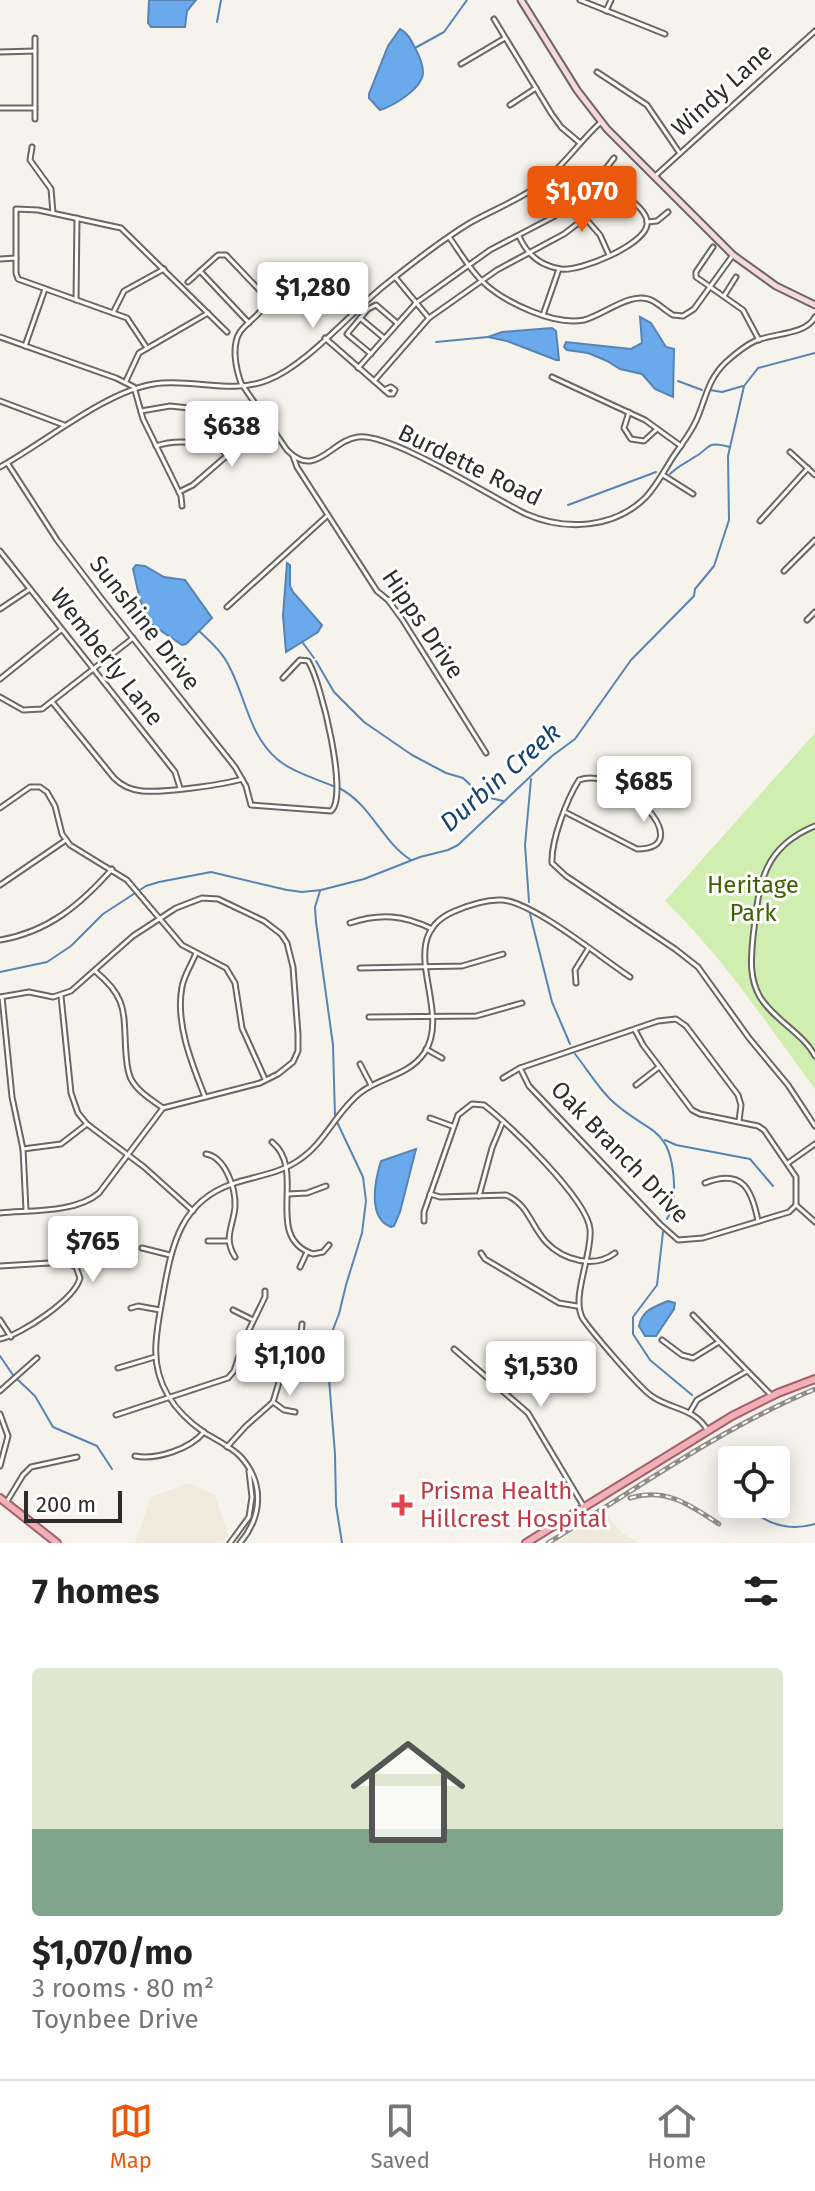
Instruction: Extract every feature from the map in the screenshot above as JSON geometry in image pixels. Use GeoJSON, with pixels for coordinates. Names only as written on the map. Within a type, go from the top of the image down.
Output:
{"type":"FeatureCollection","features":[{"type":"Feature","properties":{"kind":"main road"},"geometry":{"type":"LineString","coordinates":[[526,1543],[760,1401],[815,1379]]}},
{"type":"Feature","properties":{"kind":"main road"},"geometry":{"type":"LineString","coordinates":[[3,1500],[57,1543]]}},
{"type":"Feature","properties":{"kind":"street"},"geometry":{"type":"LineString","coordinates":[[521,0],[571,81],[601,122],[654,177],[733,255],[776,286],[815,305]]}},
{"type":"Feature","properties":{"kind":"street"},"geometry":{"type":"LineString","coordinates":[[580,0],[665,34]]}},
{"type":"Feature","properties":{"kind":"street"},"geometry":{"type":"LineString","coordinates":[[606,11],[611,0]]}},
{"type":"Feature","properties":{"kind":"street"},"geometry":{"type":"LineString","coordinates":[[494,19],[561,127],[580,143]]}},
{"type":"Feature","properties":{"kind":"street","name":"Windy Lane"},"geometry":{"type":"LineString","coordinates":[[654,177],[815,31]]}},
{"type":"Feature","properties":{"kind":"street"},"geometry":{"type":"LineString","coordinates":[[35,38],[35,119]]}},
{"type":"Feature","properties":{"kind":"street"},"geometry":{"type":"LineString","coordinates":[[461,64],[505,38]]}},
{"type":"Feature","properties":{"kind":"street"},"geometry":{"type":"LineString","coordinates":[[0,52],[35,51]]}},
{"type":"Feature","properties":{"kind":"street"},"geometry":{"type":"LineString","coordinates":[[597,72],[647,105],[679,152]]}},
{"type":"Feature","properties":{"kind":"street"},"geometry":{"type":"LineString","coordinates":[[510,105],[536,88]]}},
{"type":"Feature","properties":{"kind":"street"},"geometry":{"type":"LineString","coordinates":[[0,108],[35,108]]}},
{"type":"Feature","properties":{"kind":"street"},"geometry":{"type":"LineString","coordinates":[[0,467],[65,426],[135,389],[161,383],[244,386],[280,374],[395,277],[449,237],[534,189],[601,122]]}},
{"type":"Feature","properties":{"kind":"street"},"geometry":{"type":"LineString","coordinates":[[32,147],[30,160],[51,189],[53,213]]}},
{"type":"Feature","properties":{"kind":"street"},"geometry":{"type":"LineString","coordinates":[[358,368],[416,303],[490,250],[555,216],[602,178],[605,168],[614,158]]}},
{"type":"Feature","properties":{"kind":"street"},"geometry":{"type":"LineString","coordinates":[[519,236],[529,253],[559,269],[572,268],[632,244],[644,232],[647,222],[643,212],[613,182],[602,178]]}},
{"type":"Feature","properties":{"kind":"street"},"geometry":{"type":"LineString","coordinates":[[572,203],[600,235],[609,255]]}},
{"type":"Feature","properties":{"kind":"street"},"geometry":{"type":"LineString","coordinates":[[147,348],[131,321],[18,279],[16,209],[53,213],[121,228],[227,332]]}},
{"type":"Feature","properties":{"kind":"street"},"geometry":{"type":"LineString","coordinates":[[647,222],[657,221],[668,212]]}},
{"type":"Feature","properties":{"kind":"street"},"geometry":{"type":"LineString","coordinates":[[76,300],[77,218]]}},
{"type":"Feature","properties":{"kind":"street"},"geometry":{"type":"LineString","coordinates":[[374,381],[429,318],[482,281],[564,234],[585,218]]}},
{"type":"Feature","properties":{"kind":"street"},"geometry":{"type":"LineString","coordinates":[[449,237],[482,281],[512,302],[563,321],[580,321],[639,297],[653,301],[673,315],[683,316],[694,309],[733,255]]}},
{"type":"Feature","properties":{"kind":"street"},"geometry":{"type":"LineString","coordinates":[[713,247],[695,274],[748,315],[759,340]]}},
{"type":"Feature","properties":{"kind":"street"},"geometry":{"type":"LineString","coordinates":[[188,282],[226,255],[263,293],[266,300],[262,310],[238,335],[235,356],[240,381],[293,455]]}},
{"type":"Feature","properties":{"kind":"street"},"geometry":{"type":"LineString","coordinates":[[0,259],[16,258]]}},
{"type":"Feature","properties":{"kind":"street"},"geometry":{"type":"LineString","coordinates":[[113,313],[124,291],[164,269]]}},
{"type":"Feature","properties":{"kind":"street"},"geometry":{"type":"LineString","coordinates":[[543,315],[559,269]]}},
{"type":"Feature","properties":{"kind":"street"},"geometry":{"type":"LineString","coordinates":[[200,271],[249,323]]}},
{"type":"Feature","properties":{"kind":"street"},"geometry":{"type":"LineString","coordinates":[[395,277],[429,318]]}},
{"type":"Feature","properties":{"kind":"street"},"geometry":{"type":"LineString","coordinates":[[724,296],[736,277]]}},
{"type":"Feature","properties":{"kind":"street"},"geometry":{"type":"LineString","coordinates":[[25,346],[45,289]]}},
{"type":"Feature","properties":{"kind":"street"},"geometry":{"type":"LineString","coordinates":[[371,354],[347,334],[360,318],[376,305],[397,323]]}},
{"type":"Feature","properties":{"kind":"street"},"geometry":{"type":"LineString","coordinates":[[126,382],[136,356],[208,313]]}},
{"type":"Feature","properties":{"kind":"street","name":"Burdette Road"},"geometry":{"type":"LineString","coordinates":[[293,455],[315,460],[350,439],[372,439],[422,458],[544,521],[596,523],[625,512],[644,499],[663,475],[695,422],[714,374],[741,349],[759,340],[806,327],[815,317]]}},
{"type":"Feature","properties":{"kind":"street"},"geometry":{"type":"LineString","coordinates":[[360,318],[384,338]]}},
{"type":"Feature","properties":{"kind":"street"},"geometry":{"type":"LineString","coordinates":[[0,337],[126,382],[135,389],[141,411],[179,492],[182,506]]}},
{"type":"Feature","properties":{"kind":"street"},"geometry":{"type":"LineString","coordinates":[[325,338],[384,390]]}},
{"type":"Feature","properties":{"kind":"street"},"geometry":{"type":"LineString","coordinates":[[552,377],[629,412],[681,446]]}},
{"type":"Feature","properties":{"kind":"street"},"geometry":{"type":"LineString","coordinates":[[0,401],[65,426]]}},
{"type":"Feature","properties":{"kind":"street"},"geometry":{"type":"LineString","coordinates":[[141,411],[170,406],[227,412],[250,435]]}},
{"type":"Feature","properties":{"kind":"street"},"geometry":{"type":"LineString","coordinates":[[629,412],[624,428],[631,439],[644,441],[657,430]]}},
{"type":"Feature","properties":{"kind":"street"},"geometry":{"type":"LineString","coordinates":[[179,492],[193,485],[268,420]]}},
{"type":"Feature","properties":{"kind":"street"},"geometry":{"type":"LineString","coordinates":[[156,446],[169,443],[213,446],[228,455]]}},
{"type":"Feature","properties":{"kind":"street"},"geometry":{"type":"LineString","coordinates":[[790,452],[815,475]]}},
{"type":"Feature","properties":{"kind":"street","name":"Hipps Drive"},"geometry":{"type":"LineString","coordinates":[[293,455],[297,467],[377,591],[402,619],[486,753]]}},
{"type":"Feature","properties":{"kind":"street","name":"Sunshine Drive"},"geometry":{"type":"LineString","coordinates":[[7,463],[57,540],[217,742],[242,779],[251,805],[333,811],[337,805],[334,756],[325,706],[310,664],[305,659],[300,660],[283,678]]}},
{"type":"Feature","properties":{"kind":"street"},"geometry":{"type":"LineString","coordinates":[[760,521],[808,468]]}},
{"type":"Feature","properties":{"kind":"street"},"geometry":{"type":"LineString","coordinates":[[663,475],[693,494]]}},
{"type":"Feature","properties":{"kind":"street"},"geometry":{"type":"LineString","coordinates":[[227,607],[328,515]]}},
{"type":"Feature","properties":{"kind":"street"},"geometry":{"type":"LineString","coordinates":[[784,571],[815,540]]}},
{"type":"Feature","properties":{"kind":"street","name":"Wemberly Lane"},"geometry":{"type":"LineString","coordinates":[[0,551],[175,772],[180,788]]}},
{"type":"Feature","properties":{"kind":"street"},"geometry":{"type":"LineString","coordinates":[[0,609],[30,589]]}},
{"type":"Feature","properties":{"kind":"street"},"geometry":{"type":"LineString","coordinates":[[807,620],[815,612]]}},
{"type":"Feature","properties":{"kind":"street"},"geometry":{"type":"LineString","coordinates":[[0,679],[61,630]]}},
{"type":"Feature","properties":{"kind":"street"},"geometry":{"type":"LineString","coordinates":[[0,697],[15,707],[30,711],[42,709],[133,638]]}},
{"type":"Feature","properties":{"kind":"street"},"geometry":{"type":"LineString","coordinates":[[53,703],[120,784],[142,791],[224,784],[242,779]]}},
{"type":"Feature","properties":{"kind":"street"},"geometry":{"type":"LineString","coordinates":[[565,812],[637,849],[650,847],[661,833],[657,818],[636,798],[603,779],[593,777],[579,780],[565,812],[554,843],[552,863],[566,876],[698,967],[749,1038],[788,1085],[815,1126]]}},
{"type":"Feature","properties":{"kind":"street"},"geometry":{"type":"LineString","coordinates":[[0,808],[30,787],[43,789],[53,800],[66,840],[77,850],[112,869],[136,889],[179,941],[223,965],[233,977],[242,1028],[266,1081]]}},
{"type":"Feature","properties":{"kind":"street"},"geometry":{"type":"LineString","coordinates":[[815,826],[792,838],[764,872],[759,885],[751,960],[753,982],[759,996],[815,1056]]}},
{"type":"Feature","properties":{"kind":"street"},"geometry":{"type":"LineString","coordinates":[[0,885],[66,840]]}},
{"type":"Feature","properties":{"kind":"street"},"geometry":{"type":"LineString","coordinates":[[0,940],[27,935],[50,924],[112,869]]}},
{"type":"Feature","properties":{"kind":"street"},"geometry":{"type":"LineString","coordinates":[[0,1213],[68,1206],[89,1201],[99,1193],[163,1108],[266,1081],[284,1071],[294,1060],[298,1048],[297,1022],[292,958],[284,938],[276,929],[226,903],[207,897],[183,904],[159,919],[123,944],[79,986],[61,996],[29,992],[1,997],[12,1097],[23,1149],[26,1210]]}},
{"type":"Feature","properties":{"kind":"street"},"geometry":{"type":"LineString","coordinates":[[240,1543],[255,1520],[257,1487],[241,1458],[182,1414],[169,1398],[160,1380],[155,1357],[170,1255],[178,1232],[209,1196],[231,1184],[286,1169],[309,1152],[351,1101],[371,1085],[408,1070],[426,1049],[434,1017],[424,950],[432,929],[456,911],[502,900],[525,906],[630,977]]}},
{"type":"Feature","properties":{"kind":"street"},"geometry":{"type":"LineString","coordinates":[[350,923],[369,917],[391,916],[413,920],[432,929]]}},
{"type":"Feature","properties":{"kind":"street"},"geometry":{"type":"LineString","coordinates":[[576,983],[576,969],[588,949]]}},
{"type":"Feature","properties":{"kind":"street"},"geometry":{"type":"LineString","coordinates":[[196,953],[183,981],[181,999],[186,1041],[205,1097]]}},
{"type":"Feature","properties":{"kind":"street"},"geometry":{"type":"LineString","coordinates":[[360,968],[462,966],[503,954]]}},
{"type":"Feature","properties":{"kind":"street"},"geometry":{"type":"LineString","coordinates":[[95,971],[113,987],[120,999],[131,1079],[163,1108]]}},
{"type":"Feature","properties":{"kind":"street"},"geometry":{"type":"LineString","coordinates":[[61,996],[72,1098],[78,1113],[87,1124],[193,1211]]}},
{"type":"Feature","properties":{"kind":"street"},"geometry":{"type":"LineString","coordinates":[[369,1017],[485,1015],[522,1003]]}},
{"type":"Feature","properties":{"kind":"street"},"geometry":{"type":"LineString","coordinates":[[503,1078],[520,1068],[669,1018],[676,1019],[686,1026],[738,1095],[741,1105],[739,1121]]}},
{"type":"Feature","properties":{"kind":"street"},"geometry":{"type":"LineString","coordinates":[[635,1030],[692,1110],[764,1130],[796,1177],[796,1205],[815,1222]]}},
{"type":"Feature","properties":{"kind":"street"},"geometry":{"type":"LineString","coordinates":[[426,1049],[442,1058]]}},
{"type":"Feature","properties":{"kind":"street"},"geometry":{"type":"LineString","coordinates":[[360,1064],[371,1085]]}},
{"type":"Feature","properties":{"kind":"street"},"geometry":{"type":"LineString","coordinates":[[636,1085],[659,1067]]}},
{"type":"Feature","properties":{"kind":"street","name":"Oak Branch Drive"},"geometry":{"type":"LineString","coordinates":[[520,1068],[529,1086],[671,1235],[686,1240],[703,1238],[789,1212],[796,1205]]}},
{"type":"Feature","properties":{"kind":"street"},"geometry":{"type":"LineString","coordinates":[[424,1221],[452,1126],[460,1112],[472,1104],[484,1105],[567,1187],[584,1209],[590,1229],[579,1306],[585,1321],[649,1394],[690,1412],[702,1421],[708,1431]]}},
{"type":"Feature","properties":{"kind":"street"},"geometry":{"type":"LineString","coordinates":[[430,1118],[452,1126]]}},
{"type":"Feature","properties":{"kind":"street"},"geometry":{"type":"LineString","coordinates":[[479,1196],[495,1139],[504,1123]]}},
{"type":"Feature","properties":{"kind":"street"},"geometry":{"type":"LineString","coordinates":[[23,1149],[61,1144],[87,1124]]}},
{"type":"Feature","properties":{"kind":"street"},"geometry":{"type":"LineString","coordinates":[[272,1142],[277,1145],[286,1169],[286,1217],[295,1243],[307,1252],[320,1253],[329,1245]]}},
{"type":"Feature","properties":{"kind":"street"},"geometry":{"type":"LineString","coordinates":[[788,1163],[815,1144]]}},
{"type":"Feature","properties":{"kind":"street"},"geometry":{"type":"LineString","coordinates":[[206,1154],[219,1160],[231,1184],[235,1207],[228,1241],[235,1257]]}},
{"type":"Feature","properties":{"kind":"street"},"geometry":{"type":"LineString","coordinates":[[705,1183],[717,1179],[743,1184],[752,1194],[758,1221]]}},
{"type":"Feature","properties":{"kind":"street"},"geometry":{"type":"LineString","coordinates":[[288,1194],[307,1193],[326,1186]]}},
{"type":"Feature","properties":{"kind":"street"},"geometry":{"type":"LineString","coordinates":[[430,1194],[440,1197],[513,1197],[529,1213],[547,1243],[567,1255],[586,1262],[601,1262],[615,1253]]}},
{"type":"Feature","properties":{"kind":"street"},"geometry":{"type":"LineString","coordinates":[[208,1241],[228,1241]]}},
{"type":"Feature","properties":{"kind":"street"},"geometry":{"type":"LineString","coordinates":[[142,1248],[170,1255]]}},
{"type":"Feature","properties":{"kind":"street"},"geometry":{"type":"LineString","coordinates":[[300,1267],[307,1252]]}},
{"type":"Feature","properties":{"kind":"street"},"geometry":{"type":"LineString","coordinates":[[481,1253],[485,1259],[559,1303],[579,1306]]}},
{"type":"Feature","properties":{"kind":"street"},"geometry":{"type":"LineString","coordinates":[[0,1266],[66,1262],[74,1266],[79,1275],[74,1291],[26,1329],[0,1339]]}},
{"type":"Feature","properties":{"kind":"street"},"geometry":{"type":"LineString","coordinates":[[116,1415],[191,1389],[219,1383],[231,1376],[265,1291]]}},
{"type":"Feature","properties":{"kind":"street"},"geometry":{"type":"LineString","coordinates":[[131,1308],[138,1306],[160,1310]]}},
{"type":"Feature","properties":{"kind":"street"},"geometry":{"type":"LineString","coordinates":[[233,1310],[253,1320]]}},
{"type":"Feature","properties":{"kind":"street"},"geometry":{"type":"LineString","coordinates":[[693,1315],[772,1396]]}},
{"type":"Feature","properties":{"kind":"street"},"geometry":{"type":"LineString","coordinates":[[0,1320],[11,1337]]}},
{"type":"Feature","properties":{"kind":"street"},"geometry":{"type":"LineString","coordinates":[[227,1447],[273,1402],[286,1359],[301,1333],[302,1324]]}},
{"type":"Feature","properties":{"kind":"street"},"geometry":{"type":"LineString","coordinates":[[662,1340],[682,1355],[693,1358],[719,1342]]}},
{"type":"Feature","properties":{"kind":"street"},"geometry":{"type":"LineString","coordinates":[[454,1349],[528,1413],[584,1507]]}},
{"type":"Feature","properties":{"kind":"street"},"geometry":{"type":"LineString","coordinates":[[118,1368],[155,1357]]}},
{"type":"Feature","properties":{"kind":"street"},"geometry":{"type":"LineString","coordinates":[[0,1391],[37,1358]]}},
{"type":"Feature","properties":{"kind":"street"},"geometry":{"type":"LineString","coordinates":[[690,1412],[697,1400],[747,1371]]}},
{"type":"Feature","properties":{"kind":"street"},"geometry":{"type":"LineString","coordinates":[[760,1401],[761,1387]]}},
{"type":"Feature","properties":{"kind":"street"},"geometry":{"type":"LineString","coordinates":[[273,1402],[286,1411],[295,1412]]}},
{"type":"Feature","properties":{"kind":"street"},"geometry":{"type":"LineString","coordinates":[[0,1414],[8,1436],[0,1466]]}},
{"type":"Feature","properties":{"kind":"street"},"geometry":{"type":"LineString","coordinates":[[135,1456],[148,1457],[184,1448],[204,1432]]}},
{"type":"Feature","properties":{"kind":"street"},"geometry":{"type":"LineString","coordinates":[[3,1500],[16,1490],[31,1467],[77,1457]]}},
{"type":"Feature","properties":{"kind":"street"},"geometry":{"type":"LineString","coordinates":[[230,1543],[246,1523],[250,1512],[249,1471]]}},
{"type":"Feature","properties":{"kind":"shaded area"},"geometry":{"type":"Polygon","coordinates":[[[189,1483],[215,1495],[228,1535],[222,1543],[135,1543],[151,1497],[189,1483]]]}},
{"type":"Feature","properties":{"kind":"shaded area"},"geometry":{"type":"Polygon","coordinates":[[[604,1511],[621,1532],[638,1543],[556,1543],[604,1511]]]}},
{"type":"Feature","properties":{"kind":"green space","name":"Heritage Park"},"geometry":{"type":"Polygon","coordinates":[[[815,733],[815,1089],[726,968],[665,901],[815,733]]]}},
{"type":"Feature","properties":{"kind":"water"},"geometry":{"type":"Polygon","coordinates":[[[149,0],[196,0],[187,11],[185,27],[151,27],[148,23],[149,0]]]}},
{"type":"Feature","properties":{"kind":"water"},"geometry":{"type":"Polygon","coordinates":[[[400,29],[412,42],[423,73],[412,91],[380,110],[369,94],[388,46],[400,29]]]}},
{"type":"Feature","properties":{"kind":"water"},"geometry":{"type":"Polygon","coordinates":[[[640,317],[651,323],[666,347],[674,349],[673,397],[655,389],[642,374],[620,369],[588,353],[564,347],[566,342],[631,349],[642,343],[640,317]]]}},
{"type":"Feature","properties":{"kind":"water"},"geometry":{"type":"Polygon","coordinates":[[[552,328],[556,331],[559,360],[488,337],[502,332],[552,328]]]}},
{"type":"Feature","properties":{"kind":"water"},"geometry":{"type":"Polygon","coordinates":[[[287,563],[290,565],[293,592],[322,625],[318,632],[286,652],[283,615],[287,563]]]}},
{"type":"Feature","properties":{"kind":"water"},"geometry":{"type":"Polygon","coordinates":[[[136,565],[145,566],[164,577],[185,580],[212,618],[186,644],[182,645],[151,624],[140,600],[133,569],[136,565]]]}},
{"type":"Feature","properties":{"kind":"water"},"geometry":{"type":"Polygon","coordinates":[[[416,1149],[400,1212],[391,1227],[378,1216],[376,1207],[375,1188],[381,1161],[416,1149]]]}},
{"type":"Feature","properties":{"kind":"water"},"geometry":{"type":"Polygon","coordinates":[[[668,1301],[675,1303],[674,1309],[656,1336],[645,1336],[639,1326],[643,1316],[668,1301]]]}},
{"type":"Feature","properties":{"kind":"waterway"},"geometry":{"type":"LineString","coordinates":[[217,22],[221,0]]}},
{"type":"Feature","properties":{"kind":"waterway"},"geometry":{"type":"LineString","coordinates":[[415,48],[444,32],[467,0]]}},
{"type":"Feature","properties":{"kind":"waterway"},"geometry":{"type":"LineString","coordinates":[[436,342],[488,337]]}},
{"type":"Feature","properties":{"kind":"waterway","name":"Durbin Creek"},"geometry":{"type":"LineString","coordinates":[[0,972],[47,962],[71,946],[103,914],[146,886],[159,882],[211,872],[287,890],[321,890],[364,879],[458,845],[552,756],[575,739],[631,660],[694,596],[695,589],[714,566],[729,520],[728,456],[744,386],[758,368],[815,353]]}},
{"type":"Feature","properties":{"kind":"waterway"},"geometry":{"type":"LineString","coordinates":[[678,381],[702,390]]}},
{"type":"Feature","properties":{"kind":"waterway"},"geometry":{"type":"LineString","coordinates":[[710,390],[722,392],[743,386]]}},
{"type":"Feature","properties":{"kind":"waterway"},"geometry":{"type":"LineString","coordinates":[[670,474],[708,446],[730,447]]}},
{"type":"Feature","properties":{"kind":"waterway"},"geometry":{"type":"LineString","coordinates":[[568,505],[656,472]]}},
{"type":"Feature","properties":{"kind":"waterway"},"geometry":{"type":"LineString","coordinates":[[199,631],[228,664],[255,729],[268,750],[289,768],[333,786]]}},
{"type":"Feature","properties":{"kind":"waterway"},"geometry":{"type":"LineString","coordinates":[[303,643],[314,658]]}},
{"type":"Feature","properties":{"kind":"waterway"},"geometry":{"type":"LineString","coordinates":[[316,661],[334,692],[364,722],[412,755],[446,773],[463,778],[482,796],[503,801]]}},
{"type":"Feature","properties":{"kind":"waterway"},"geometry":{"type":"LineString","coordinates":[[529,902],[525,845],[531,779]]}},
{"type":"Feature","properties":{"kind":"waterway"},"geometry":{"type":"LineString","coordinates":[[339,788],[360,803],[392,843],[411,860]]}},
{"type":"Feature","properties":{"kind":"waterway"},"geometry":{"type":"LineString","coordinates":[[320,891],[315,907],[333,1045],[335,1117]]}},
{"type":"Feature","properties":{"kind":"waterway"},"geometry":{"type":"LineString","coordinates":[[530,914],[552,1002],[570,1044]]}},
{"type":"Feature","properties":{"kind":"waterway"},"geometry":{"type":"LineString","coordinates":[[575,1054],[610,1099],[654,1132],[668,1149],[674,1192],[673,1206],[667,1219]]}},
{"type":"Feature","properties":{"kind":"waterway"},"geometry":{"type":"LineString","coordinates":[[337,1122],[363,1177],[366,1201],[362,1233],[327,1354],[336,1505],[342,1543]]}},
{"type":"Feature","properties":{"kind":"waterway"},"geometry":{"type":"LineString","coordinates":[[665,1140],[676,1145],[750,1159],[773,1186]]}},
{"type":"Feature","properties":{"kind":"waterway"},"geometry":{"type":"LineString","coordinates":[[663,1232],[657,1285],[633,1317],[633,1334],[650,1360],[692,1395]]}},
{"type":"Feature","properties":{"kind":"waterway"},"geometry":{"type":"LineString","coordinates":[[0,1356],[13,1375]]}},
{"type":"Feature","properties":{"kind":"waterway"},"geometry":{"type":"LineString","coordinates":[[17,1379],[35,1396],[53,1427],[97,1446],[112,1469]]}},
{"type":"Feature","properties":{"kind":"waterway"},"geometry":{"type":"LineString","coordinates":[[764,1518],[784,1526],[815,1524]]}},
{"type":"Feature","properties":{"kind":"railway"},"geometry":{"type":"LineString","coordinates":[[548,1543],[712,1441],[815,1389]]}},
{"type":"Feature","properties":{"kind":"railway"},"geometry":{"type":"LineString","coordinates":[[630,1498],[666,1496],[719,1524]]}},
{"type":"Feature","properties":{"kind":"place","name":"Prisma Health Hillcrest Hospital"},"geometry":{"type":"Point","coordinates":[402,1505]}}]}
